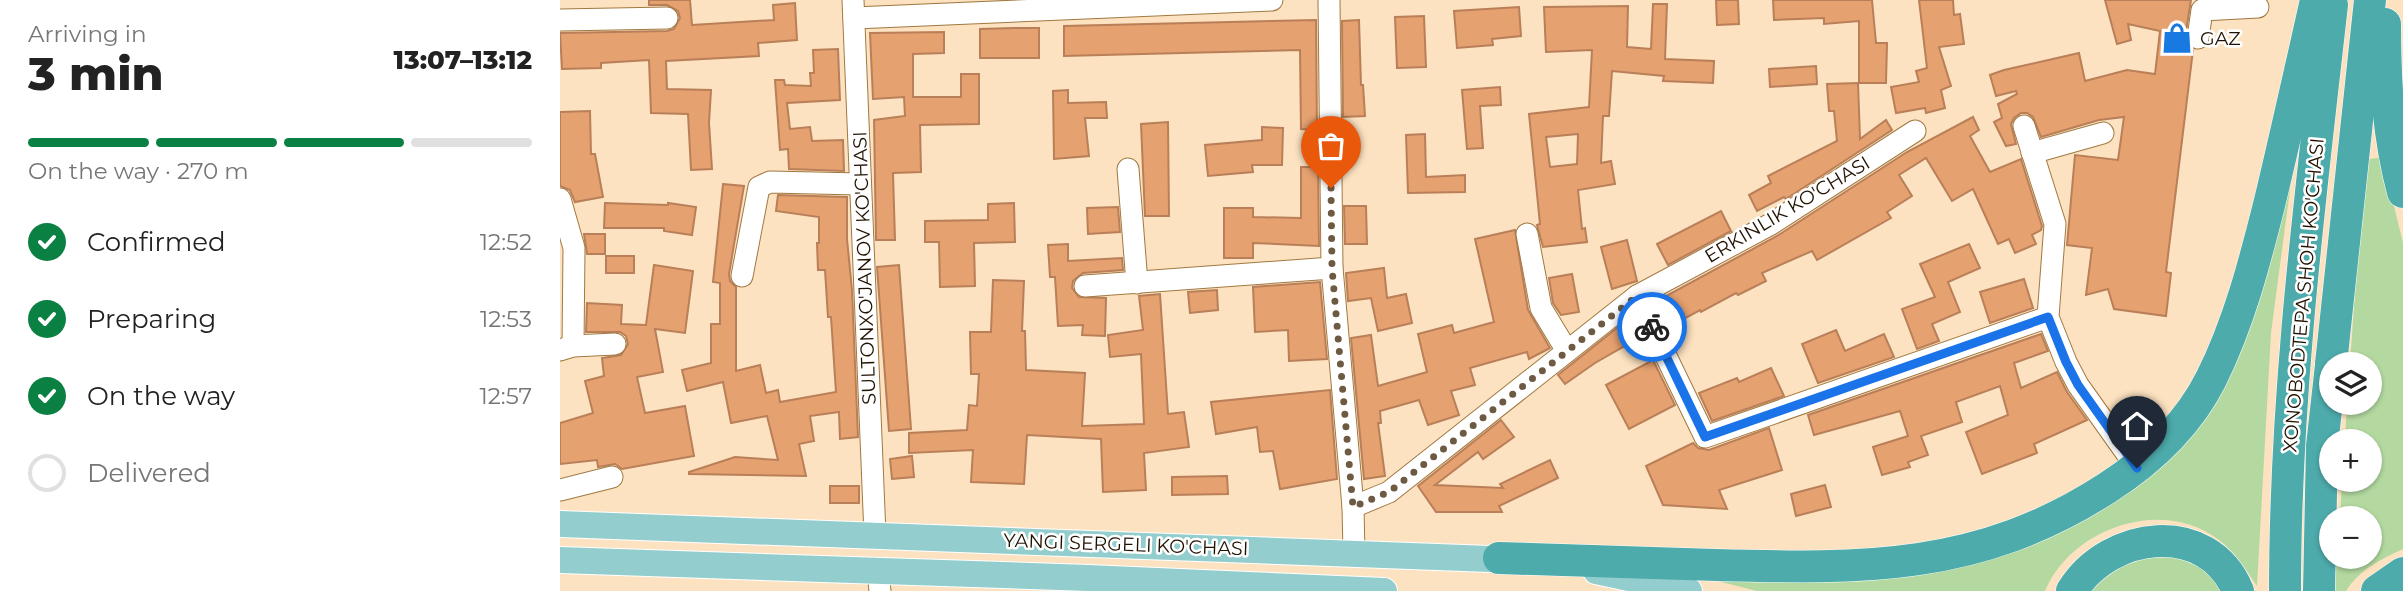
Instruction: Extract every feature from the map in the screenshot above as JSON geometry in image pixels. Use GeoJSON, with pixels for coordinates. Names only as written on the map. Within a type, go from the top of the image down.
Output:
{"type":"FeatureCollection","features":[{"type":"Feature","properties":{"kind":"highway"},"geometry":{"type":"LineString","coordinates":[[1499,558],[1787,566],[1892,564],[1951,554],[2036,528],[2066,514],[2137,468],[2161,447],[2196,404],[2231,332],[2263,230],[2316,0]]}},
{"type":"Feature","properties":{"kind":"highway","name":"XONOBODTEPA SHOH KO'CHASI"},"geometry":{"type":"LineString","coordinates":[[2285,591],[2285,518],[2295,334],[2333,0]]}},
{"type":"Feature","properties":{"kind":"highway","name":"XONOBODTEPA SHOH KO'CHASI"},"geometry":{"type":"LineString","coordinates":[[2332,352],[2370,0]]}},
{"type":"Feature","properties":{"kind":"highway"},"geometry":{"type":"LineString","coordinates":[[2385,0],[2388,123],[2403,192]]}},
{"type":"Feature","properties":{"kind":"highway","name":"XONOBODTEPA SHOH KO'CHASI"},"geometry":{"type":"LineString","coordinates":[[2319,591],[2322,446],[2325,415]]}},
{"type":"Feature","properties":{"kind":"highway"},"geometry":{"type":"LineString","coordinates":[[2072,591],[2090,569],[2107,555],[2134,545],[2158,541],[2183,543],[2206,554],[2224,568],[2238,591]]}},
{"type":"Feature","properties":{"kind":"highway"},"geometry":{"type":"LineString","coordinates":[[2377,591],[2403,573]]}},
{"type":"Feature","properties":{"kind":"main road","name":"YANGI SERGELI KO'CHASI"},"geometry":{"type":"LineString","coordinates":[[560,524],[1499,558],[1582,568],[1689,591]]}},
{"type":"Feature","properties":{"kind":"main road","name":"YANGI SERGELI KO'CHASI"},"geometry":{"type":"LineString","coordinates":[[560,560],[879,581],[1382,591]]}},
{"type":"Feature","properties":{"kind":"street"},"geometry":{"type":"LineString","coordinates":[[853,9],[1272,0]]}},
{"type":"Feature","properties":{"kind":"street"},"geometry":{"type":"LineString","coordinates":[[1329,0],[1332,268],[1353,507],[1354,553]]}},
{"type":"Feature","properties":{"kind":"street"},"geometry":{"type":"LineString","coordinates":[[2198,38],[2202,10],[2258,8]]}},
{"type":"Feature","properties":{"kind":"street","name":"SULTONXO'JANOV KO'CHASI"},"geometry":{"type":"LineString","coordinates":[[853,9],[875,535]]}},
{"type":"Feature","properties":{"kind":"street"},"geometry":{"type":"LineString","coordinates":[[560,20],[667,18]]}},
{"type":"Feature","properties":{"kind":"street"},"geometry":{"type":"LineString","coordinates":[[2024,126],[2055,224],[2048,317],[2078,385],[2137,468]]}},
{"type":"Feature","properties":{"kind":"street","name":"ERKINLIK KO'CHASI"},"geometry":{"type":"LineString","coordinates":[[1353,507],[1389,492],[1637,296],[1771,224],[1915,131]]}},
{"type":"Feature","properties":{"kind":"street"},"geometry":{"type":"LineString","coordinates":[[2032,153],[2103,133]]}},
{"type":"Feature","properties":{"kind":"street"},"geometry":{"type":"LineString","coordinates":[[1128,169],[1137,283]]}},
{"type":"Feature","properties":{"kind":"street"},"geometry":{"type":"LineString","coordinates":[[742,276],[759,187],[770,182],[860,184]]}},
{"type":"Feature","properties":{"kind":"street"},"geometry":{"type":"LineString","coordinates":[[560,199],[574,248],[566,348],[615,344]]}},
{"type":"Feature","properties":{"kind":"street"},"geometry":{"type":"LineString","coordinates":[[1527,234],[1541,308],[1567,351]]}},
{"type":"Feature","properties":{"kind":"street"},"geometry":{"type":"LineString","coordinates":[[1085,286],[1332,268]]}},
{"type":"Feature","properties":{"kind":"street"},"geometry":{"type":"LineString","coordinates":[[1637,296],[1705,437],[2048,317]]}},
{"type":"Feature","properties":{"kind":"street"},"geometry":{"type":"LineString","coordinates":[[560,490],[612,477]]}},
{"type":"Feature","properties":{"kind":"green space"},"geometry":{"type":"Polygon","coordinates":[[[2300,114],[2271,333],[2257,586],[2235,556],[2219,540],[2197,527],[2172,521],[2146,520],[2121,525],[2075,550],[2058,569],[2045,591],[1757,591],[1705,578],[1817,581],[1879,579],[1941,570],[2181,444],[2300,114]]]}},
{"type":"Feature","properties":{"kind":"green space"},"geometry":{"type":"Polygon","coordinates":[[[2382,157],[2403,243],[2403,549],[2382,560],[2382,506],[2341,506],[2341,492],[2382,492],[2382,429],[2346,429],[2346,415],[2382,415],[2382,352],[2351,352],[2364,160],[2382,157]]]}},
{"type":"Feature","properties":{"kind":"green space"},"geometry":{"type":"Polygon","coordinates":[[[2131,553],[2173,556],[2194,562],[2212,577],[2222,591],[2081,591],[2131,553]]]}},
{"type":"Feature","properties":{"kind":"green space"},"geometry":{"type":"Polygon","coordinates":[[[2336,569],[2367,569],[2346,591],[2335,591],[2336,569]]]}},
{"type":"Feature","properties":{"kind":"building"},"geometry":{"type":"Polygon","coordinates":[[[649,0],[690,0],[692,25],[774,20],[773,5],[795,3],[797,40],[758,43],[759,56],[666,61],[667,89],[711,90],[709,123],[712,169],[691,170],[688,114],[651,113],[649,60],[601,63],[601,68],[562,69],[560,33],[674,29],[680,18],[678,11],[667,5],[649,5],[649,0]]]}},
{"type":"Feature","properties":{"kind":"building"},"geometry":{"type":"Polygon","coordinates":[[[1716,0],[1738,0],[1739,24],[1717,25],[1716,0]]]}},
{"type":"Feature","properties":{"kind":"building"},"geometry":{"type":"Polygon","coordinates":[[[1773,0],[1872,0],[1876,43],[1887,43],[1886,83],[1859,83],[1859,21],[1824,24],[1824,18],[1774,20],[1773,0]]]}},
{"type":"Feature","properties":{"kind":"building"},"geometry":{"type":"Polygon","coordinates":[[[1919,0],[1953,0],[1954,15],[1960,14],[1964,44],[1939,47],[1951,86],[1941,90],[1945,108],[1926,113],[1925,108],[1896,113],[1891,87],[1919,82],[1916,71],[1927,68],[1919,0]]]}},
{"type":"Feature","properties":{"kind":"building"},"geometry":{"type":"Polygon","coordinates":[[[2105,0],[2191,0],[2185,37],[2186,43],[2193,50],[2166,272],[2171,273],[2166,316],[2114,309],[2108,289],[2086,295],[2092,248],[2067,245],[2075,155],[2118,160],[2124,117],[2099,120],[2041,137],[2033,117],[2021,113],[2011,124],[2016,144],[2006,146],[1994,122],[2002,118],[1998,104],[2017,94],[2016,91],[1996,96],[1990,75],[2004,70],[2079,53],[2085,81],[2127,70],[2155,74],[2160,31],[2128,24],[2131,40],[2117,44],[2105,0]]]}},
{"type":"Feature","properties":{"kind":"building"},"geometry":{"type":"Polygon","coordinates":[[[1653,4],[1667,4],[1665,59],[1714,61],[1713,83],[1663,81],[1664,76],[1612,71],[1609,116],[1603,116],[1601,163],[1611,161],[1615,184],[1578,190],[1582,229],[1585,228],[1587,242],[1543,247],[1537,225],[1540,224],[1529,114],[1589,107],[1592,50],[1546,52],[1544,7],[1628,6],[1627,47],[1651,49],[1653,4]],[[1578,134],[1546,137],[1550,167],[1577,164],[1578,134]]]}},
{"type":"Feature","properties":{"kind":"building"},"geometry":{"type":"Polygon","coordinates":[[[1519,7],[1521,36],[1492,39],[1493,45],[1457,48],[1454,11],[1519,7]]]}},
{"type":"Feature","properties":{"kind":"building"},"geometry":{"type":"Polygon","coordinates":[[[1424,16],[1426,67],[1397,68],[1395,17],[1424,16]]]}},
{"type":"Feature","properties":{"kind":"building"},"geometry":{"type":"Polygon","coordinates":[[[1316,20],[1317,130],[1301,129],[1300,50],[1064,56],[1064,26],[1316,20]]]}},
{"type":"Feature","properties":{"kind":"building"},"geometry":{"type":"Polygon","coordinates":[[[1359,20],[1365,116],[1343,117],[1342,21],[1359,20]]]}},
{"type":"Feature","properties":{"kind":"building"},"geometry":{"type":"Polygon","coordinates":[[[1039,28],[1039,58],[980,58],[980,29],[1039,28]]]}},
{"type":"Feature","properties":{"kind":"building"},"geometry":{"type":"Polygon","coordinates":[[[944,32],[944,53],[913,54],[913,97],[961,97],[961,74],[979,74],[979,124],[920,125],[921,172],[893,173],[895,240],[876,240],[874,120],[905,116],[904,97],[873,99],[870,33],[944,32]]]}},
{"type":"Feature","properties":{"kind":"building"},"geometry":{"type":"Polygon","coordinates":[[[838,49],[840,100],[787,103],[790,129],[810,127],[812,141],[843,140],[844,171],[789,169],[788,149],[780,150],[775,80],[784,80],[785,85],[811,86],[810,73],[814,73],[813,50],[838,49]]]}},
{"type":"Feature","properties":{"kind":"building"},"geometry":{"type":"Polygon","coordinates":[[[1816,66],[1817,84],[1770,87],[1769,69],[1816,66]]]}},
{"type":"Feature","properties":{"kind":"building"},"geometry":{"type":"Polygon","coordinates":[[[1858,83],[1860,139],[1886,120],[1892,130],[1786,199],[1784,197],[1757,211],[1749,195],[1771,183],[1768,176],[1837,141],[1834,111],[1829,111],[1827,84],[1858,83]]]}},
{"type":"Feature","properties":{"kind":"building"},"geometry":{"type":"Polygon","coordinates":[[[1500,87],[1501,105],[1480,106],[1483,148],[1467,149],[1462,90],[1500,87]]]}},
{"type":"Feature","properties":{"kind":"building"},"geometry":{"type":"Polygon","coordinates":[[[1068,90],[1068,103],[1106,102],[1107,118],[1085,118],[1089,156],[1054,159],[1053,91],[1068,90]]]}},
{"type":"Feature","properties":{"kind":"building"},"geometry":{"type":"Polygon","coordinates":[[[590,111],[591,154],[595,154],[603,197],[575,202],[570,190],[560,186],[560,112],[590,111]]]}},
{"type":"Feature","properties":{"kind":"building"},"geometry":{"type":"Polygon","coordinates":[[[1973,117],[1979,130],[1970,136],[1990,172],[2021,159],[2042,226],[2041,230],[2032,235],[2036,244],[2015,253],[2009,239],[1998,244],[1973,189],[1952,201],[1926,158],[1899,175],[1912,196],[1887,212],[1891,218],[1817,260],[1812,251],[1762,273],[1766,281],[1701,312],[1700,310],[1667,328],[1655,302],[1777,236],[1907,152],[1973,117]]]}},
{"type":"Feature","properties":{"kind":"building"},"geometry":{"type":"Polygon","coordinates":[[[1168,122],[1169,216],[1145,216],[1141,124],[1168,122]]]}},
{"type":"Feature","properties":{"kind":"building"},"geometry":{"type":"Polygon","coordinates":[[[1262,127],[1283,128],[1282,165],[1252,165],[1253,172],[1208,176],[1205,145],[1262,140],[1262,127]]]}},
{"type":"Feature","properties":{"kind":"building"},"geometry":{"type":"Polygon","coordinates":[[[1425,134],[1426,177],[1465,175],[1465,192],[1408,193],[1406,135],[1425,134]]]}},
{"type":"Feature","properties":{"kind":"building"},"geometry":{"type":"Polygon","coordinates":[[[1301,167],[1318,167],[1319,246],[1253,243],[1253,258],[1224,258],[1224,208],[1253,208],[1253,217],[1301,218],[1301,167]]]}},
{"type":"Feature","properties":{"kind":"building"},"geometry":{"type":"Polygon","coordinates":[[[723,184],[744,186],[729,274],[730,281],[736,287],[736,371],[760,365],[766,393],[778,390],[780,402],[836,392],[825,270],[818,270],[819,217],[776,211],[778,195],[847,197],[858,437],[840,439],[839,412],[810,416],[814,441],[799,444],[806,476],[689,474],[735,457],[778,460],[767,416],[731,423],[723,382],[687,391],[682,370],[711,363],[711,324],[720,324],[720,283],[713,282],[723,184]]]}},
{"type":"Feature","properties":{"kind":"building"},"geometry":{"type":"Polygon","coordinates":[[[605,203],[668,203],[696,207],[692,235],[664,231],[664,228],[604,228],[605,203]]]}},
{"type":"Feature","properties":{"kind":"building"},"geometry":{"type":"Polygon","coordinates":[[[1014,203],[1015,242],[974,243],[975,286],[940,287],[939,242],[925,242],[925,221],[988,220],[988,204],[1014,203]]]}},
{"type":"Feature","properties":{"kind":"building"},"geometry":{"type":"Polygon","coordinates":[[[1344,206],[1366,206],[1367,244],[1345,244],[1344,206]]]}},
{"type":"Feature","properties":{"kind":"building"},"geometry":{"type":"Polygon","coordinates":[[[1118,207],[1120,232],[1088,234],[1087,208],[1118,207]]]}},
{"type":"Feature","properties":{"kind":"building"},"geometry":{"type":"Polygon","coordinates":[[[1721,211],[1731,231],[1668,265],[1657,244],[1721,211]]]}},
{"type":"Feature","properties":{"kind":"building"},"geometry":{"type":"Polygon","coordinates":[[[1515,230],[1528,310],[1550,348],[1529,359],[1527,352],[1470,368],[1475,385],[1451,391],[1459,415],[1428,425],[1419,400],[1380,411],[1381,423],[1378,423],[1385,476],[1364,479],[1351,338],[1371,335],[1378,386],[1427,372],[1418,334],[1452,325],[1454,333],[1494,322],[1475,239],[1515,230]]]}},
{"type":"Feature","properties":{"kind":"building"},"geometry":{"type":"Polygon","coordinates":[[[584,234],[605,234],[605,254],[587,254],[584,234]]]}},
{"type":"Feature","properties":{"kind":"building"},"geometry":{"type":"Polygon","coordinates":[[[1627,240],[1637,281],[1612,289],[1601,247],[1627,240]]]}},
{"type":"Feature","properties":{"kind":"building"},"geometry":{"type":"Polygon","coordinates":[[[1068,244],[1068,261],[1122,258],[1123,270],[1083,273],[1073,281],[1072,288],[1079,297],[1106,298],[1105,336],[1082,335],[1083,325],[1058,326],[1055,277],[1050,277],[1048,245],[1068,244]]]}},
{"type":"Feature","properties":{"kind":"building"},"geometry":{"type":"Polygon","coordinates":[[[1969,244],[1980,268],[1948,282],[1960,312],[1932,324],[1939,341],[1917,349],[1902,309],[1935,297],[1920,264],[1969,244]]]}},
{"type":"Feature","properties":{"kind":"building"},"geometry":{"type":"Polygon","coordinates":[[[606,256],[634,256],[634,273],[606,273],[606,256]]]}},
{"type":"Feature","properties":{"kind":"building"},"geometry":{"type":"Polygon","coordinates":[[[654,265],[693,271],[685,333],[655,329],[663,372],[637,377],[645,413],[685,406],[694,456],[622,469],[615,464],[598,467],[597,460],[560,464],[560,423],[593,413],[585,381],[604,376],[602,358],[621,355],[628,344],[626,336],[620,332],[586,332],[587,303],[622,305],[621,324],[646,325],[654,265]]]}},
{"type":"Feature","properties":{"kind":"building"},"geometry":{"type":"Polygon","coordinates":[[[899,265],[911,429],[889,431],[877,267],[899,265]]]}},
{"type":"Feature","properties":{"kind":"building"},"geometry":{"type":"Polygon","coordinates":[[[1384,268],[1387,298],[1406,294],[1412,323],[1378,331],[1371,298],[1348,301],[1346,273],[1384,268]]]}},
{"type":"Feature","properties":{"kind":"building"},"geometry":{"type":"Polygon","coordinates":[[[1572,274],[1579,312],[1561,315],[1553,303],[1549,278],[1572,274]]]}},
{"type":"Feature","properties":{"kind":"building"},"geometry":{"type":"Polygon","coordinates":[[[2024,279],[2033,308],[1990,323],[1980,292],[2024,279]]]}},
{"type":"Feature","properties":{"kind":"building"},"geometry":{"type":"Polygon","coordinates":[[[993,280],[1024,281],[1022,331],[1025,331],[1026,370],[1085,373],[1082,426],[1144,424],[1141,354],[1110,357],[1108,335],[1143,330],[1139,296],[1160,294],[1168,414],[1184,412],[1189,447],[1144,453],[1146,490],[1103,492],[1101,439],[1027,435],[1024,484],[971,482],[973,450],[909,453],[909,433],[967,430],[969,405],[977,406],[979,374],[971,374],[970,332],[991,332],[993,280]]]}},
{"type":"Feature","properties":{"kind":"building"},"geometry":{"type":"Polygon","coordinates":[[[1320,282],[1327,359],[1289,361],[1288,330],[1255,332],[1253,287],[1320,282]]]}},
{"type":"Feature","properties":{"kind":"building"},"geometry":{"type":"Polygon","coordinates":[[[1217,290],[1218,310],[1190,313],[1188,292],[1217,290]]]}},
{"type":"Feature","properties":{"kind":"building"},"geometry":{"type":"Polygon","coordinates":[[[1632,316],[1642,336],[1565,384],[1558,375],[1632,316]]]}},
{"type":"Feature","properties":{"kind":"building"},"geometry":{"type":"Polygon","coordinates":[[[1836,330],[1845,351],[1884,334],[1894,357],[1818,383],[1802,344],[1836,330]]]}},
{"type":"Feature","properties":{"kind":"building"},"geometry":{"type":"Polygon","coordinates":[[[2041,334],[2048,351],[2014,363],[2021,388],[2057,372],[2067,392],[2087,420],[2034,444],[2037,453],[1982,474],[1966,432],[2008,415],[2000,386],[1956,402],[1962,422],[1921,436],[1928,455],[1908,462],[1910,467],[1882,475],[1873,447],[1908,436],[1900,411],[1814,435],[1808,415],[2041,334]]]}},
{"type":"Feature","properties":{"kind":"building"},"geometry":{"type":"Polygon","coordinates":[[[1653,360],[1675,405],[1629,429],[1606,385],[1653,360]]]}},
{"type":"Feature","properties":{"kind":"building"},"geometry":{"type":"Polygon","coordinates":[[[1771,368],[1784,396],[1712,421],[1699,393],[1737,378],[1739,382],[1771,368]]]}},
{"type":"Feature","properties":{"kind":"building"},"geometry":{"type":"Polygon","coordinates":[[[1330,390],[1337,479],[1280,489],[1273,451],[1260,452],[1257,427],[1216,434],[1211,402],[1330,390]]]}},
{"type":"Feature","properties":{"kind":"building"},"geometry":{"type":"Polygon","coordinates":[[[1501,420],[1514,437],[1483,459],[1478,452],[1435,485],[1503,488],[1500,484],[1550,460],[1558,478],[1499,506],[1502,512],[1436,512],[1418,486],[1501,420]]]}},
{"type":"Feature","properties":{"kind":"building"},"geometry":{"type":"Polygon","coordinates":[[[1769,428],[1782,470],[1719,490],[1727,509],[1663,505],[1646,466],[1693,443],[1698,448],[1709,450],[1769,428]]]}},
{"type":"Feature","properties":{"kind":"building"},"geometry":{"type":"Polygon","coordinates":[[[912,456],[914,477],[892,479],[890,459],[912,456]]]}},
{"type":"Feature","properties":{"kind":"building"},"geometry":{"type":"Polygon","coordinates":[[[1227,476],[1228,494],[1172,495],[1172,477],[1227,476]]]}},
{"type":"Feature","properties":{"kind":"building"},"geometry":{"type":"Polygon","coordinates":[[[1825,485],[1831,507],[1796,516],[1791,494],[1825,485]]]}},
{"type":"Feature","properties":{"kind":"building"},"geometry":{"type":"Polygon","coordinates":[[[830,486],[859,486],[859,503],[830,503],[830,486]]]}},
{"type":"Feature","properties":{"kind":"way so far"},"geometry":{"type":"LineString","coordinates":[[1331,188],[1332,268],[1353,507],[1389,492],[1637,296],[1652,327]]}},
{"type":"Feature","properties":{"kind":"place","name":"GAZ"},"geometry":{"type":"Point","coordinates":[2177,38]}},
{"type":"Feature","properties":{"kind":"route"},"geometry":{"type":"LineString","coordinates":[[1652,327],[1705,437],[2048,317],[2078,385],[2137,468]]}}]}
